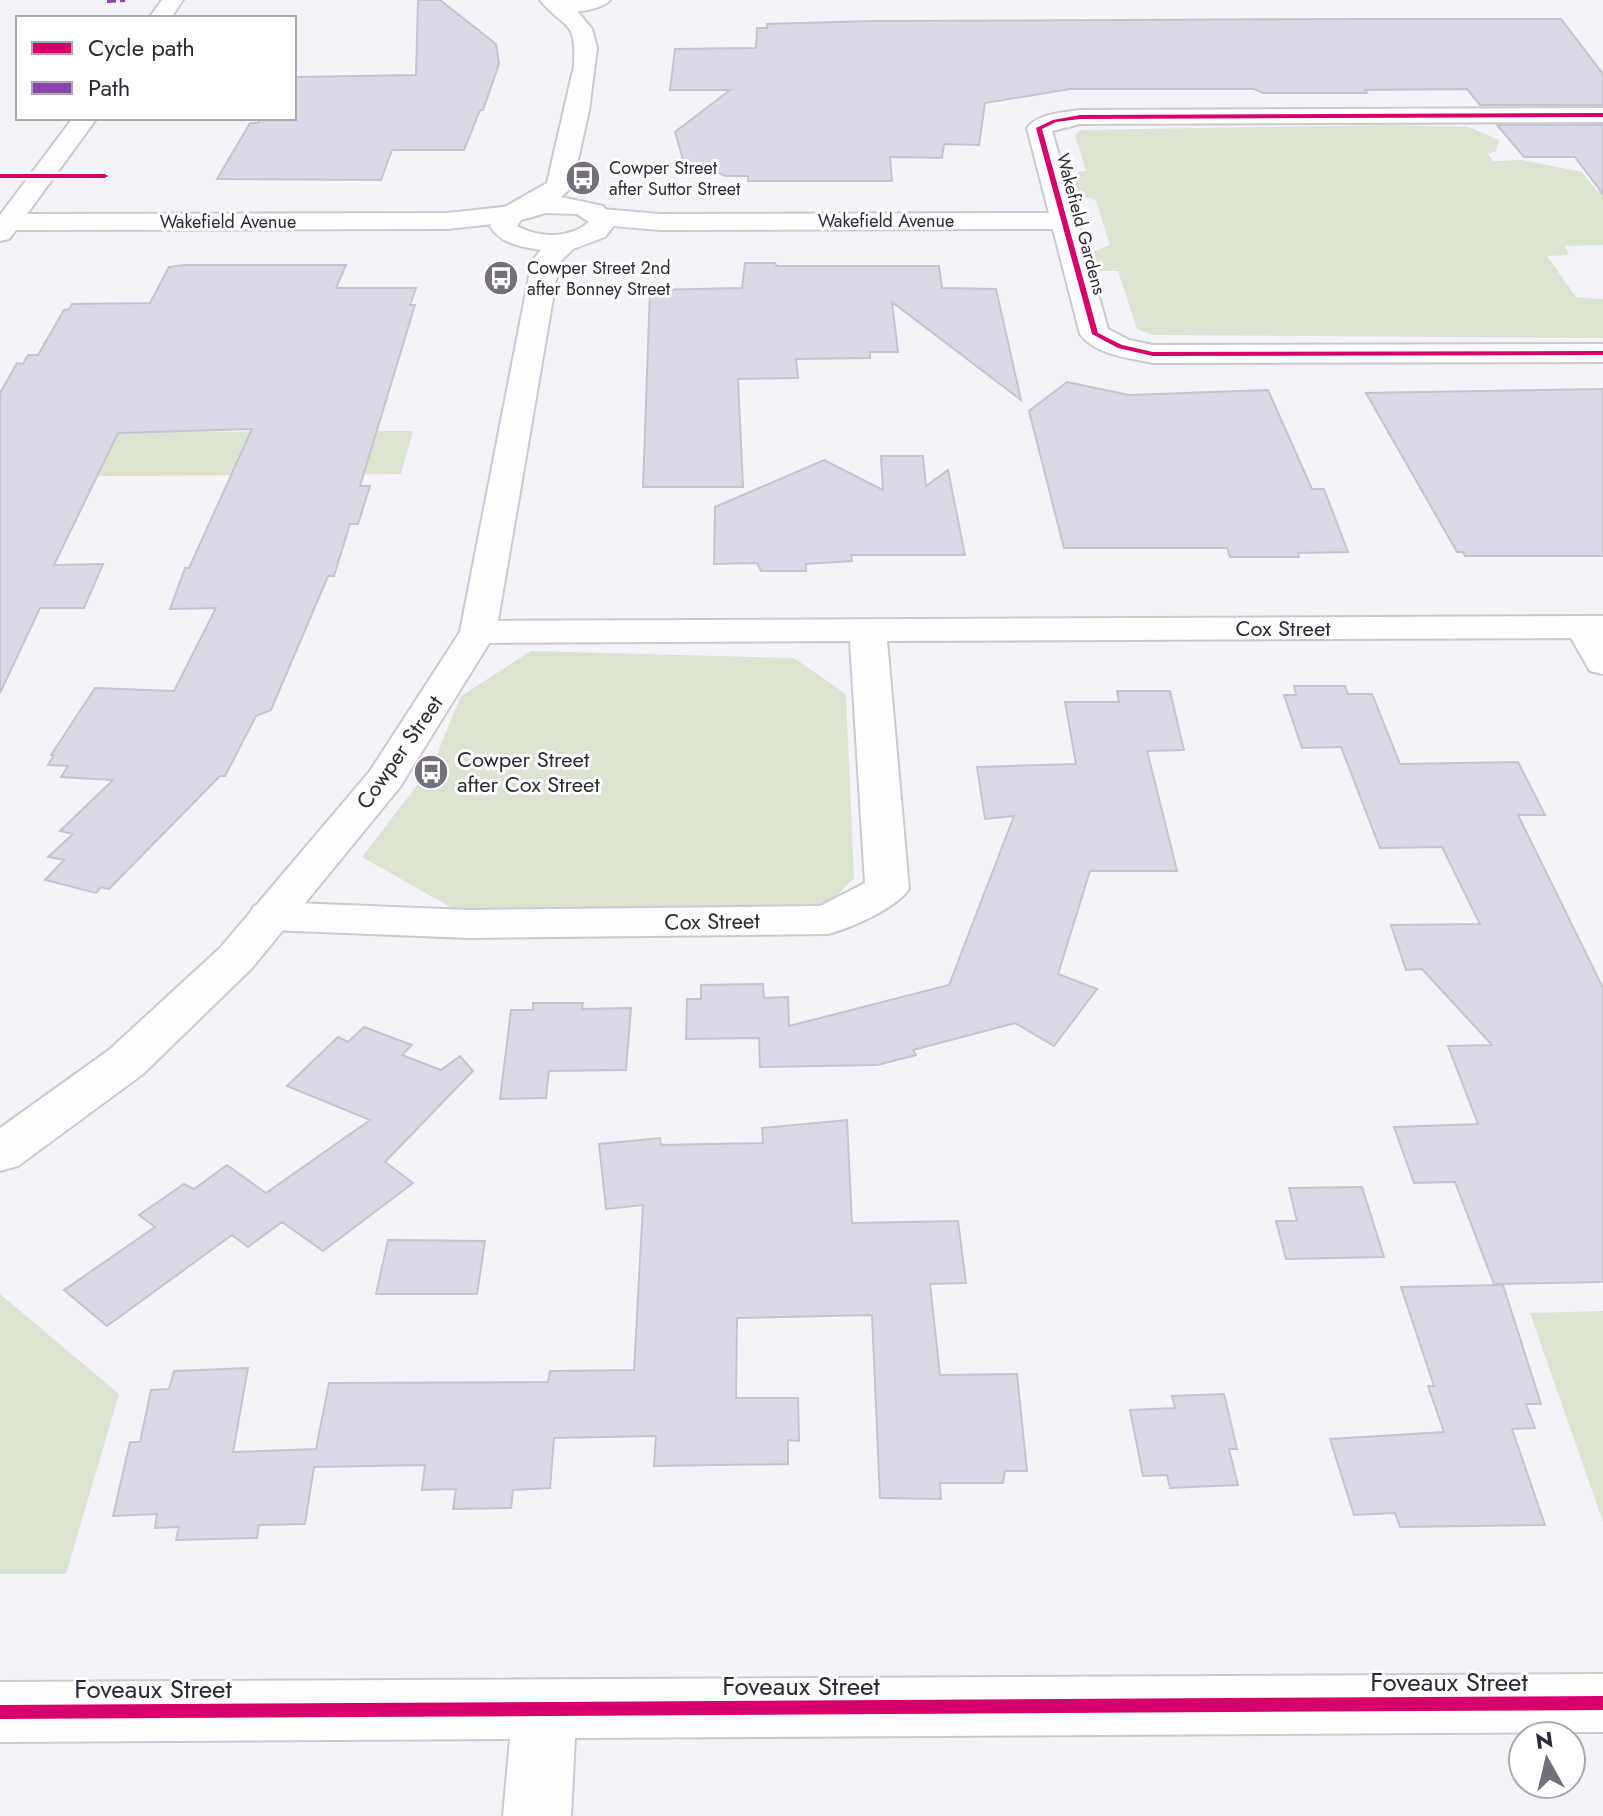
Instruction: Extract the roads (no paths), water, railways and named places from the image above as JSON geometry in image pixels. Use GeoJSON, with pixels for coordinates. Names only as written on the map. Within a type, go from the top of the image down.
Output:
{"type":"FeatureCollection","features":[{"type":"Feature","properties":{"kind":"street"},"geometry":{"type":"LineString","coordinates":[[555,3],[600,0]]}},
{"type":"Feature","properties":{"kind":"street"},"geometry":{"type":"LineString","coordinates":[[555,3],[568,12],[584,35],[585,64],[565,196]]}},
{"type":"Feature","properties":{"kind":"street","name":"Wakefield Gardens"},"geometry":{"type":"LineString","coordinates":[[1603,115],[1080,117],[1055,121],[1039,128],[1095,334],[1120,347],[1153,354],[1603,353]]}},
{"type":"Feature","properties":{"kind":"street"},"geometry":{"type":"LineString","coordinates":[[8,214],[83,120]]}},
{"type":"Feature","properties":{"kind":"street"},"geometry":{"type":"LineString","coordinates":[[565,196],[593,211],[601,223],[592,234],[556,251],[515,224],[565,196]]}},
{"type":"Feature","properties":{"kind":"street","name":"Wakefield Avenue"},"geometry":{"type":"LineString","coordinates":[[8,214],[515,224]]}},
{"type":"Feature","properties":{"kind":"street","name":"Wakefield Avenue"},"geometry":{"type":"LineString","coordinates":[[601,223],[1064,221]]}},
{"type":"Feature","properties":{"kind":"street","name":"Cowper Street"},"geometry":{"type":"LineString","coordinates":[[0,1153],[126,1062],[236,958],[386,778],[478,632],[556,251]]}},
{"type":"Feature","properties":{"kind":"street"},"geometry":{"type":"LineString","coordinates":[[1593,627],[1603,663]]}},
{"type":"Feature","properties":{"kind":"street","name":"Cox Street"},"geometry":{"type":"LineString","coordinates":[[478,632],[1593,627]]}},
{"type":"Feature","properties":{"kind":"street","name":"Cox Street"},"geometry":{"type":"LineString","coordinates":[[270,916],[469,924],[828,920],[887,889],[868,630]]}},
{"type":"Feature","properties":{"kind":"street","name":"Foveaux Street"},"geometry":{"type":"LineString","coordinates":[[0,1712],[1603,1703]]}},
{"type":"Feature","properties":{"kind":"street"},"geometry":{"type":"LineString","coordinates":[[537,1816],[545,1709]]}},
{"type":"Feature","properties":{"kind":"place","name":"Cowper Street after Suttor Street"},"geometry":{"type":"Point","coordinates":[583,178]}},
{"type":"Feature","properties":{"kind":"place","name":"Cowper Street 2nd after Bonney Street"},"geometry":{"type":"Point","coordinates":[501,278]}},
{"type":"Feature","properties":{"kind":"place","name":"Cowper Street after Cox Street"},"geometry":{"type":"Point","coordinates":[431,772]}}]}
